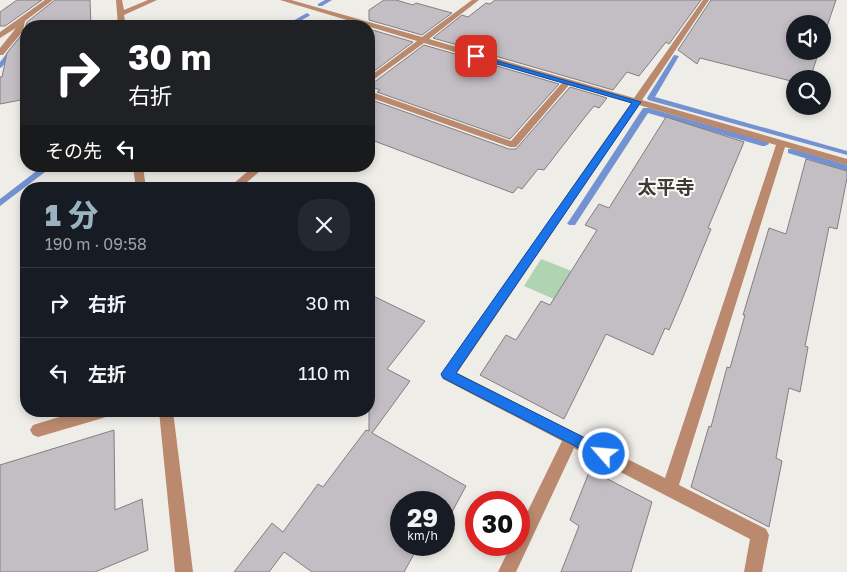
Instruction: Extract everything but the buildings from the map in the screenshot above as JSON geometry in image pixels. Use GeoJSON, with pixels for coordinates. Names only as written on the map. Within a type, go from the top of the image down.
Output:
{"type":"FeatureCollection","features":[{"type":"Feature","properties":{"kind":"street"},"geometry":{"type":"LineString","coordinates":[[25,20],[50,0]]}},
{"type":"Feature","properties":{"kind":"street"},"geometry":{"type":"LineString","coordinates":[[119,0],[122,20]]}},
{"type":"Feature","properties":{"kind":"street"},"geometry":{"type":"LineString","coordinates":[[121,14],[154,0]]}},
{"type":"Feature","properties":{"kind":"street"},"geometry":{"type":"LineString","coordinates":[[283,0],[352,20]]}},
{"type":"Feature","properties":{"kind":"street"},"geometry":{"type":"LineString","coordinates":[[375,76],[476,0]]}},
{"type":"Feature","properties":{"kind":"street"},"geometry":{"type":"LineString","coordinates":[[706,0],[448,374],[760,535],[753,572]]}},
{"type":"Feature","properties":{"kind":"street"},"geometry":{"type":"LineString","coordinates":[[0,36],[8,29],[20,23]]}},
{"type":"Feature","properties":{"kind":"street"},"geometry":{"type":"LineString","coordinates":[[375,26],[847,162]]}},
{"type":"Feature","properties":{"kind":"street"},"geometry":{"type":"LineString","coordinates":[[0,53],[20,28]]}},
{"type":"Feature","properties":{"kind":"street"},"geometry":{"type":"LineString","coordinates":[[9,42],[20,41]]}},
{"type":"Feature","properties":{"kind":"street"},"geometry":{"type":"LineString","coordinates":[[375,96],[513,145],[567,82]]}},
{"type":"Feature","properties":{"kind":"street"},"geometry":{"type":"LineString","coordinates":[[670,488],[781,143]]}},
{"type":"Feature","properties":{"kind":"street"},"geometry":{"type":"LineString","coordinates":[[241,182],[253,172]]}},
{"type":"Feature","properties":{"kind":"street"},"geometry":{"type":"LineString","coordinates":[[38,430],[82,417]]}},
{"type":"Feature","properties":{"kind":"street"},"geometry":{"type":"LineString","coordinates":[[167,417],[184,572]]}},
{"type":"Feature","properties":{"kind":"street"},"geometry":{"type":"LineString","coordinates":[[507,572],[570,438]]}},
{"type":"Feature","properties":{"kind":"green space"},"geometry":{"type":"Polygon","coordinates":[[[541,259],[613,287],[597,318],[524,286],[541,259]]]}},
{"type":"Feature","properties":{"kind":"waterway"},"geometry":{"type":"LineString","coordinates":[[320,5],[329,0]]}},
{"type":"Feature","properties":{"kind":"waterway"},"geometry":{"type":"LineString","coordinates":[[298,20],[307,15]]}},
{"type":"Feature","properties":{"kind":"waterway"},"geometry":{"type":"LineString","coordinates":[[0,66],[20,40]]}},
{"type":"Feature","properties":{"kind":"waterway"},"geometry":{"type":"LineString","coordinates":[[676,56],[651,98],[847,153]]}},
{"type":"Feature","properties":{"kind":"waterway"},"geometry":{"type":"LineString","coordinates":[[572,223],[646,110],[765,144]]}},
{"type":"Feature","properties":{"kind":"waterway"},"geometry":{"type":"LineString","coordinates":[[791,151],[847,168]]}},
{"type":"Feature","properties":{"kind":"waterway"},"geometry":{"type":"LineString","coordinates":[[28,182],[41,172]]}},
{"type":"Feature","properties":{"kind":"waterway"},"geometry":{"type":"LineString","coordinates":[[0,203],[20,188]]}},
{"type":"Feature","properties":{"kind":"district","name":"太平寺"},"geometry":{"type":"Point","coordinates":[666,186]}},
{"type":"Feature","properties":{"kind":"route"},"geometry":{"type":"LineString","coordinates":[[476,56],[637,102],[448,374],[604,454]]}}]}
